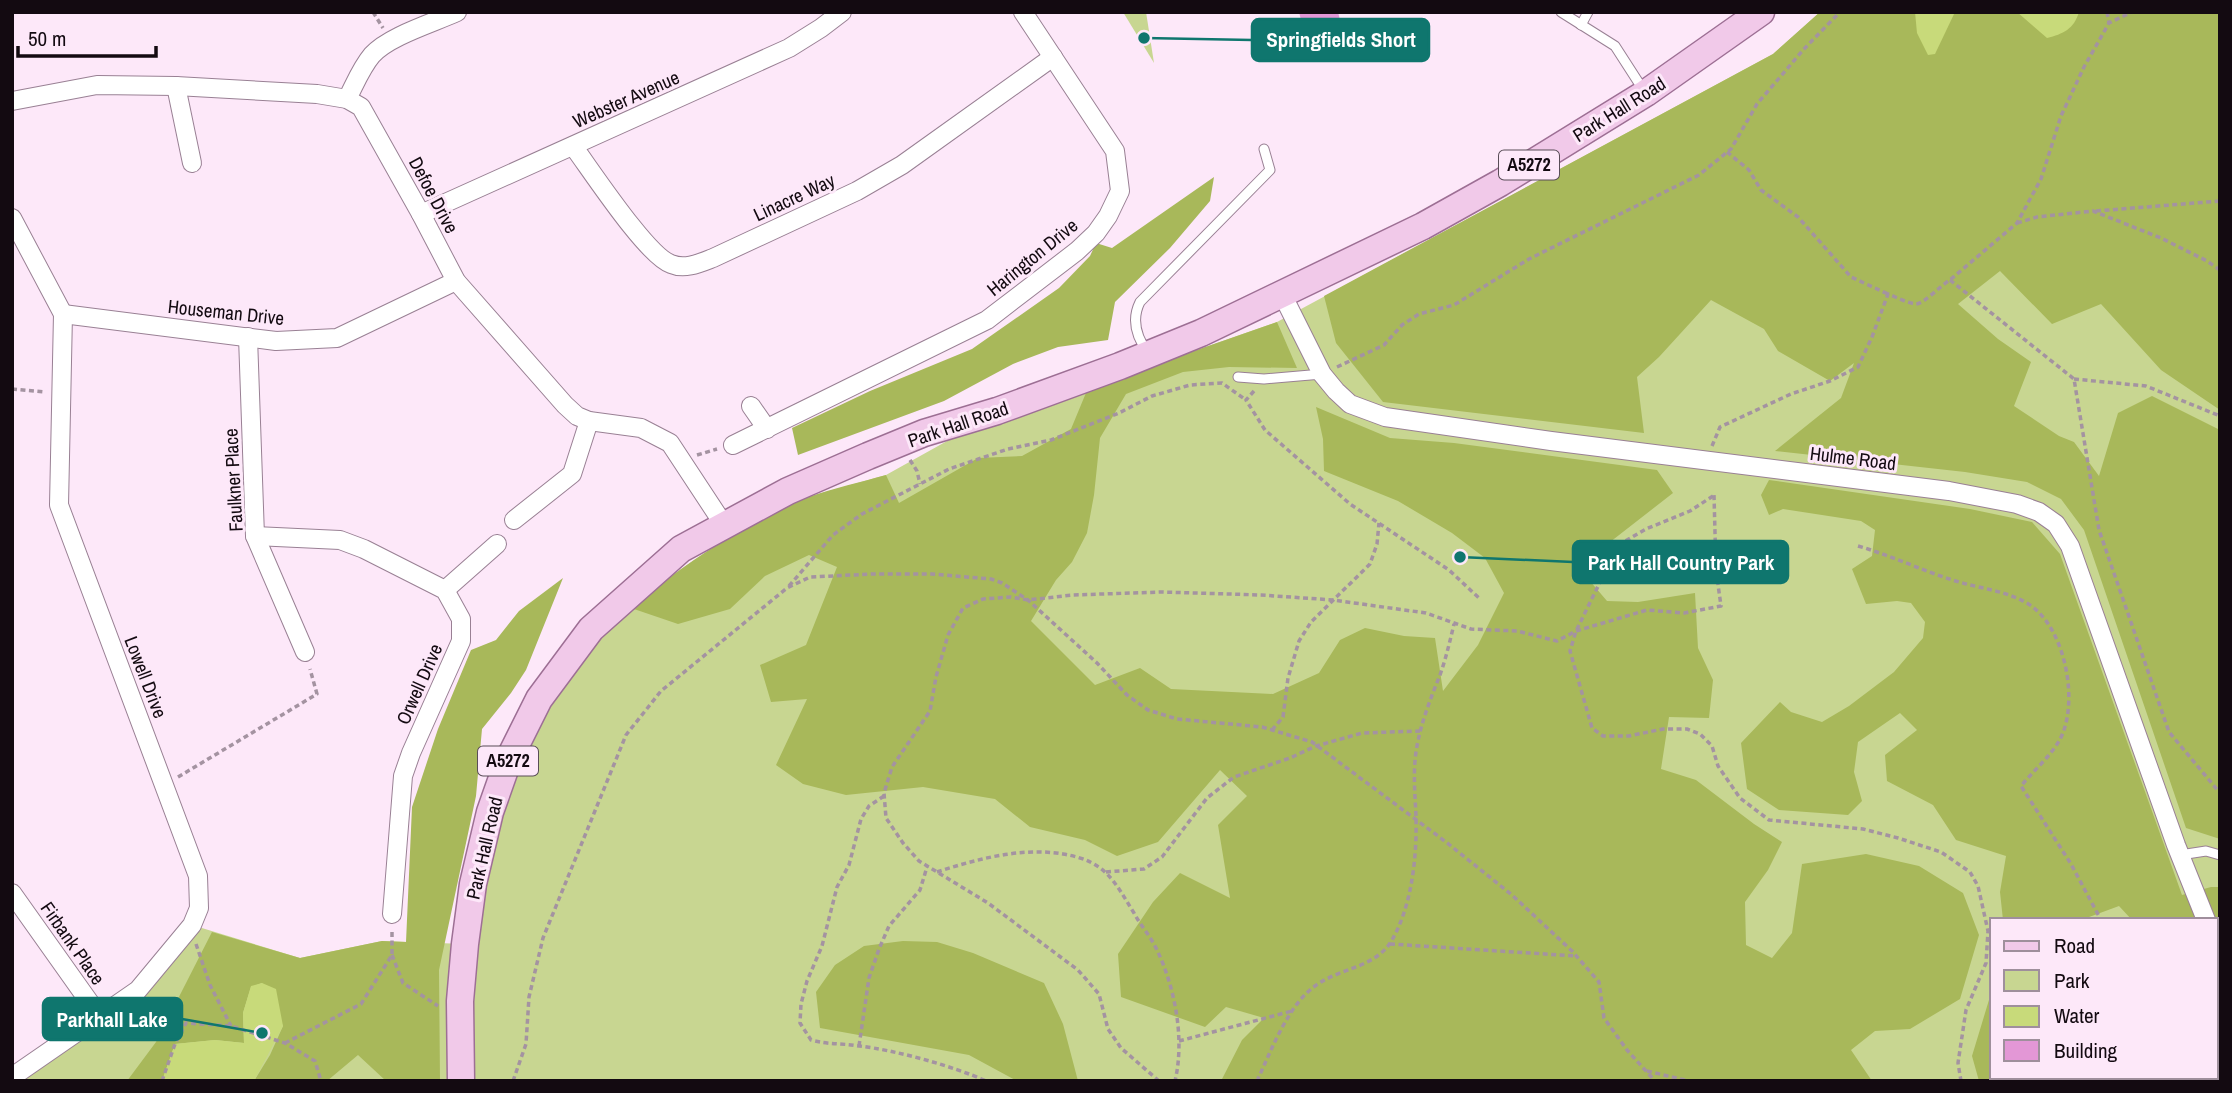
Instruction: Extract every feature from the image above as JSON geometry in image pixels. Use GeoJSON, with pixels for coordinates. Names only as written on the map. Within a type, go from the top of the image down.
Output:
{"type":"FeatureCollection","features":[{"type":"Feature","properties":{"kind":"main road","name":"Park Hall Road"},"geometry":{"type":"LineString","coordinates":[[461,1081],[460,1011],[473,884],[490,812],[508,761],[539,699],[591,629],[681,549],[788,491],[912,438],[997,411],[1201,333],[1423,226],[1500,183],[1646,93],[1761,12]]}},
{"type":"Feature","properties":{"kind":"street"},"geometry":{"type":"LineString","coordinates":[[12,101],[97,85],[296,92],[347,99],[373,54],[386,44],[457,12]]}},
{"type":"Feature","properties":{"kind":"street","name":"Webster Avenue"},"geometry":{"type":"LineString","coordinates":[[421,214],[789,48],[842,12]]}},
{"type":"Feature","properties":{"kind":"street","name":"Harington Drive"},"geometry":{"type":"LineString","coordinates":[[733,445],[988,320],[1077,251],[1096,233],[1108,216],[1120,191],[1115,151],[1023,12]]}},
{"type":"Feature","properties":{"kind":"street","name":"Linacre Way"},"geometry":{"type":"LineString","coordinates":[[573,146],[632,226],[661,258],[669,264],[691,266],[857,191],[902,165],[1053,57]]}},
{"type":"Feature","properties":{"kind":"street"},"geometry":{"type":"LineString","coordinates":[[176,86],[192,163]]}},
{"type":"Feature","properties":{"kind":"street","name":"Defoe Drive"},"geometry":{"type":"LineString","coordinates":[[347,99],[360,107],[370,121],[456,281],[565,405],[577,416],[589,421],[641,428],[670,443],[724,525]]}},
{"type":"Feature","properties":{"kind":"street","name":"Lowell Drive"},"geometry":{"type":"LineString","coordinates":[[12,218],[63,314],[59,505],[198,876],[199,908],[192,925],[138,990],[12,1077]]}},
{"type":"Feature","properties":{"kind":"street","name":"Houseman Drive"},"geometry":{"type":"LineString","coordinates":[[63,314],[276,341],[337,338],[456,281]]}},
{"type":"Feature","properties":{"kind":"street","name":"Hulme Road"},"geometry":{"type":"LineString","coordinates":[[1282,294],[1322,374],[1350,404],[1385,417],[1949,491],[2017,504],[2039,512],[2056,524],[2070,546],[2180,855],[2205,918]]}},
{"type":"Feature","properties":{"kind":"street","name":"Faulkner Place"},"geometry":{"type":"LineString","coordinates":[[248,337],[255,536],[305,652]]}},
{"type":"Feature","properties":{"kind":"street"},"geometry":{"type":"LineString","coordinates":[[751,406],[767,429]]}},
{"type":"Feature","properties":{"kind":"street"},"geometry":{"type":"LineString","coordinates":[[514,520],[572,474],[589,421]]}},
{"type":"Feature","properties":{"kind":"street"},"geometry":{"type":"LineString","coordinates":[[255,536],[340,540],[364,549],[445,590],[497,544]]}},
{"type":"Feature","properties":{"kind":"street","name":"Orwell Drive"},"geometry":{"type":"LineString","coordinates":[[392,914],[403,776],[461,641],[461,619],[445,590]]}},
{"type":"Feature","properties":{"kind":"street","name":"Firbank Place"},"geometry":{"type":"LineString","coordinates":[[12,894],[100,1017]]}},
{"type":"Feature","properties":{"kind":"lane"},"geometry":{"type":"LineString","coordinates":[[1561,12],[1615,46],[1646,93]]}},
{"type":"Feature","properties":{"kind":"lane"},"geometry":{"type":"LineString","coordinates":[[1581,25],[1588,12]]}},
{"type":"Feature","properties":{"kind":"lane"},"geometry":{"type":"LineString","coordinates":[[1149,354],[1138,333],[1136,310],[1140,302],[1270,170],[1264,149]]}},
{"type":"Feature","properties":{"kind":"lane"},"geometry":{"type":"LineString","coordinates":[[1238,377],[1265,379],[1322,374]]}},
{"type":"Feature","properties":{"kind":"lane"},"geometry":{"type":"LineString","coordinates":[[2180,855],[2206,851],[2220,855]]}},
{"type":"Feature","properties":{"kind":"path"},"geometry":{"type":"LineString","coordinates":[[1322,374],[1384,345],[1402,326],[1419,314],[1454,305],[1529,259],[1699,174],[1727,152],[1758,104],[1804,49],[1840,12]]}},
{"type":"Feature","properties":{"kind":"path"},"geometry":{"type":"LineString","coordinates":[[2107,12],[2109,23]]}},
{"type":"Feature","properties":{"kind":"path"},"geometry":{"type":"LineString","coordinates":[[1727,152],[1749,170],[1761,190],[1798,217],[1852,276],[1888,294],[1916,304],[1924,302],[1938,286],[1950,280],[2017,223],[2041,179],[2061,116],[2109,23],[2132,12]]}},
{"type":"Feature","properties":{"kind":"path"},"geometry":{"type":"LineString","coordinates":[[2017,223],[2036,217],[2220,201]]}},
{"type":"Feature","properties":{"kind":"path"},"geometry":{"type":"LineString","coordinates":[[2093,211],[2161,239],[2220,270]]}},
{"type":"Feature","properties":{"kind":"path"},"geometry":{"type":"LineString","coordinates":[[1950,280],[2074,379],[2146,386],[2220,416]]}},
{"type":"Feature","properties":{"kind":"path"},"geometry":{"type":"LineString","coordinates":[[1705,460],[1720,427],[1858,367],[1888,294]]}},
{"type":"Feature","properties":{"kind":"path"},"geometry":{"type":"LineString","coordinates":[[1247,400],[1265,379]]}},
{"type":"Feature","properties":{"kind":"path"},"geometry":{"type":"LineString","coordinates":[[2074,379],[2099,530],[2169,732],[2220,793]]}},
{"type":"Feature","properties":{"kind":"path"},"geometry":{"type":"LineString","coordinates":[[513,1081],[526,1044],[529,997],[543,938],[626,735],[661,691],[787,588],[833,535],[862,514],[949,469],[1007,449],[1051,440],[1119,413],[1152,396],[1190,384],[1222,383],[1247,400],[1265,430],[1350,504],[1449,570],[1479,598]]}},
{"type":"Feature","properties":{"kind":"path"},"geometry":{"type":"LineString","coordinates":[[12,389],[61,393]]}},
{"type":"Feature","properties":{"kind":"path"},"geometry":{"type":"LineString","coordinates":[[682,459],[733,445]]}},
{"type":"Feature","properties":{"kind":"path"},"geometry":{"type":"LineString","coordinates":[[1160,1081],[1121,1048],[1108,1029],[1100,994],[1078,970],[988,903],[928,867],[903,843],[886,818],[884,796],[892,767],[930,711],[948,635],[963,608],[983,599],[1011,597],[1028,600],[1073,595],[1162,592],[1261,595],[1334,600],[1426,613],[1471,629],[1517,631],[1557,641],[1576,631],[1647,610],[1684,613],[1721,607],[1716,570],[1714,495],[1690,511],[1646,529],[1622,543],[1608,566],[1576,631],[1570,651],[1592,728],[1603,736],[1629,736],[1663,729],[1687,729],[1700,734],[1713,746],[1718,766],[1740,798],[1769,820],[1863,830],[1898,838],[1941,852],[1970,872],[1978,886],[1988,931],[1986,963],[1966,1010],[1958,1063],[1961,1081]]}},
{"type":"Feature","properties":{"kind":"path"},"geometry":{"type":"LineString","coordinates":[[1272,730],[1283,718],[1288,678],[1299,641],[1311,622],[1370,564],[1377,544],[1379,523]]}},
{"type":"Feature","properties":{"kind":"path"},"geometry":{"type":"LineString","coordinates":[[1858,546],[1958,582],[2016,597],[2033,607],[2043,618],[2063,659],[2070,704],[2067,724],[2059,742],[2021,786],[2071,864],[2100,918]]}},
{"type":"Feature","properties":{"kind":"path"},"geometry":{"type":"LineString","coordinates":[[787,588],[810,577],[932,574],[991,579],[1028,600],[1097,663],[1127,695],[1148,710],[1177,719],[1225,722],[1272,730],[1316,746],[1383,797],[1416,818],[1512,895],[1576,956],[1599,982],[1604,1018],[1627,1050],[1655,1081]]}},
{"type":"Feature","properties":{"kind":"path"},"geometry":{"type":"LineString","coordinates":[[1257,1081],[1276,1040],[1303,996],[1339,972],[1370,962],[1390,944],[1402,922],[1409,895],[1416,818],[1415,754],[1455,623]]}},
{"type":"Feature","properties":{"kind":"path"},"geometry":{"type":"LineString","coordinates":[[164,785],[317,694],[305,652]]}},
{"type":"Feature","properties":{"kind":"path"},"geometry":{"type":"LineString","coordinates":[[1107,872],[1144,869],[1162,857],[1208,798],[1234,777],[1316,746],[1362,733],[1420,731]]}},
{"type":"Feature","properties":{"kind":"path"},"geometry":{"type":"LineString","coordinates":[[884,796],[869,806],[861,819],[849,865],[837,887],[822,946],[807,981],[801,1004],[800,1023],[811,1040],[831,1045],[859,1046],[970,1074],[986,1081]]}},
{"type":"Feature","properties":{"kind":"path"},"geometry":{"type":"LineString","coordinates":[[936,873],[979,859],[1024,853],[1064,854],[1091,863],[1107,872],[1157,948],[1172,989],[1179,1041],[1175,1081]]}},
{"type":"Feature","properties":{"kind":"path"},"geometry":{"type":"LineString","coordinates":[[859,1046],[869,978],[879,949],[889,926],[920,890],[928,867]]}},
{"type":"Feature","properties":{"kind":"path"},"geometry":{"type":"LineString","coordinates":[[392,914],[392,956],[403,983],[435,1005],[460,1011]]}},
{"type":"Feature","properties":{"kind":"path"},"geometry":{"type":"LineString","coordinates":[[193,934],[210,985],[231,1026]]}},
{"type":"Feature","properties":{"kind":"path"},"geometry":{"type":"LineString","coordinates":[[1390,944],[1576,956]]}},
{"type":"Feature","properties":{"kind":"path"},"geometry":{"type":"LineString","coordinates":[[285,1042],[360,1003],[392,956]]}},
{"type":"Feature","properties":{"kind":"path"},"geometry":{"type":"LineString","coordinates":[[1179,1041],[1294,1010]]}},
{"type":"Feature","properties":{"kind":"path"},"geometry":{"type":"LineString","coordinates":[[162,1081],[175,1044],[187,1024],[231,1026],[285,1042],[316,1061],[321,1081]]}},
{"type":"Feature","properties":{"kind":"path"},"geometry":{"type":"LineString","coordinates":[[1645,1070],[1689,1081]]}},
{"type":"Feature","properties":{"kind":"green space"},"geometry":{"type":"Polygon","coordinates":[[[1123,12],[1146,12],[1154,63],[1123,12]]]}},
{"type":"Feature","properties":{"kind":"green space"},"geometry":{"type":"Polygon","coordinates":[[[1820,12],[2220,12],[2220,1081],[472,1081],[470,1051],[480,926],[493,847],[514,777],[538,723],[574,667],[614,622],[660,583],[740,530],[808,497],[886,475],[965,431],[1277,322],[1773,54],[1820,12]]]}},
{"type":"Feature","properties":{"kind":"green space"},"geometry":{"type":"Polygon","coordinates":[[[192,925],[300,958],[382,941],[465,944],[461,1081],[12,1081],[138,990],[192,925]]]}},
{"type":"Feature","properties":{"kind":"shaded area"},"geometry":{"type":"Polygon","coordinates":[[[1820,12],[2220,12],[2220,410],[2161,370],[2101,304],[2052,324],[2000,271],[1958,304],[1998,339],[2031,362],[2014,406],[2059,436],[2074,442],[2099,476],[2118,413],[2152,396],[2220,430],[2220,839],[2186,828],[2084,530],[2061,499],[2027,482],[1965,472],[1775,451],[1841,398],[1854,363],[1830,381],[1778,351],[1764,329],[1711,300],[1637,377],[1644,433],[1383,402],[1336,343],[1324,296],[1773,54],[1820,12]]]}},
{"type":"Feature","properties":{"kind":"shaded area"},"geometry":{"type":"Polygon","coordinates":[[[1214,177],[1210,201],[1170,248],[1115,302],[1108,340],[1058,347],[1013,364],[944,401],[798,455],[792,428],[870,391],[972,349],[1059,288],[1090,256],[1096,243],[1112,248],[1214,177]]]}},
{"type":"Feature","properties":{"kind":"shaded area"},"geometry":{"type":"Polygon","coordinates":[[[1277,322],[1297,368],[1229,367],[1183,372],[1126,394],[1100,438],[1087,533],[1072,562],[1056,580],[1031,621],[1095,685],[1140,668],[1171,689],[1273,694],[1319,673],[1340,640],[1365,628],[1404,636],[1435,638],[1443,691],[1478,645],[1504,593],[1485,558],[1452,533],[1398,501],[1324,471],[1323,439],[1316,407],[1390,438],[1454,443],[1657,470],[1673,493],[1578,567],[1607,601],[1638,602],[1695,593],[1698,648],[1713,680],[1709,718],[1669,717],[1661,769],[1696,780],[1782,842],[1768,870],[1745,902],[1746,945],[1772,958],[1792,933],[1802,864],[1866,854],[1919,866],[1963,893],[1979,935],[1960,999],[1910,1029],[1875,1031],[1851,1050],[1872,1081],[1221,1081],[1242,1040],[1264,1018],[1226,1007],[1205,1027],[1121,997],[1118,954],[1153,902],[1180,873],[1230,898],[1218,825],[1247,796],[1220,770],[1158,842],[1117,856],[1085,840],[1030,827],[995,799],[923,787],[846,795],[803,784],[776,765],[807,699],[771,702],[760,665],[806,645],[837,567],[809,555],[765,576],[730,609],[678,624],[631,608],[716,545],[786,506],[886,475],[899,503],[978,458],[1022,456],[1071,429],[1088,388],[1277,322]]]}},
{"type":"Feature","properties":{"kind":"shaded area"},"geometry":{"type":"Polygon","coordinates":[[[1769,480],[1970,509],[2032,522],[2060,554],[2182,895],[2220,887],[2220,1081],[2215,1079],[2218,1079],[2218,918],[2130,918],[2119,906],[2086,918],[2003,918],[2000,892],[2006,856],[1956,840],[1933,805],[1887,781],[1885,755],[1917,730],[1900,713],[1858,742],[1854,772],[1862,801],[1848,815],[1779,810],[1747,789],[1741,743],[1780,702],[1791,712],[1822,722],[1849,706],[1894,672],[1923,638],[1925,622],[1911,603],[1897,601],[1866,604],[1852,569],[1872,556],[1875,530],[1861,521],[1783,509],[1769,515],[1761,495],[1769,480]]]}},
{"type":"Feature","properties":{"kind":"shaded area"},"geometry":{"type":"Polygon","coordinates":[[[563,578],[526,670],[482,729],[476,796],[439,970],[440,1081],[386,1081],[358,1055],[327,1081],[254,1081],[283,1026],[262,983],[251,987],[243,1013],[244,1043],[215,1040],[175,1044],[162,1081],[127,1081],[156,1042],[212,932],[300,958],[382,941],[406,942],[412,807],[438,729],[471,650],[496,640],[519,611],[563,578]]]}},
{"type":"Feature","properties":{"kind":"shaded area"},"geometry":{"type":"Polygon","coordinates":[[[903,941],[937,942],[973,953],[1044,983],[1063,1024],[1078,1081],[1017,1081],[969,1055],[820,1028],[816,992],[835,965],[864,946],[903,941]]]}},
{"type":"Feature","properties":{"kind":"shaded area"},"geometry":{"type":"Polygon","coordinates":[[[1990,997],[1990,1079],[2026,1081],[1979,1081],[1972,1056],[1990,997]]]}},
{"type":"Feature","properties":{"kind":"water"},"geometry":{"type":"Polygon","coordinates":[[[1915,12],[1955,12],[1935,54],[1928,55],[1917,33],[1915,12]]]}},
{"type":"Feature","properties":{"kind":"water"},"geometry":{"type":"Polygon","coordinates":[[[2017,12],[2079,12],[2067,30],[2047,38],[2017,12]]]}},
{"type":"Feature","properties":{"kind":"water"},"geometry":{"type":"Polygon","coordinates":[[[262,983],[276,989],[283,1026],[254,1081],[162,1081],[175,1044],[215,1040],[244,1043],[243,1013],[251,986],[262,983]]]}},
{"type":"Feature","properties":{"kind":"building"},"geometry":{"type":"Polygon","coordinates":[[[1299,12],[1338,12],[1343,32],[1306,40],[1299,12]]]}},
{"type":"Feature","properties":{"kind":"place","name":"Springfields Short"},"geometry":{"type":"Point","coordinates":[1144,38]}},
{"type":"Feature","properties":{"kind":"place","name":"Park Hall Country Park"},"geometry":{"type":"Point","coordinates":[1460,557]}},
{"type":"Feature","properties":{"kind":"place","name":"Parkhall Lake"},"geometry":{"type":"Point","coordinates":[262,1033]}}]}
